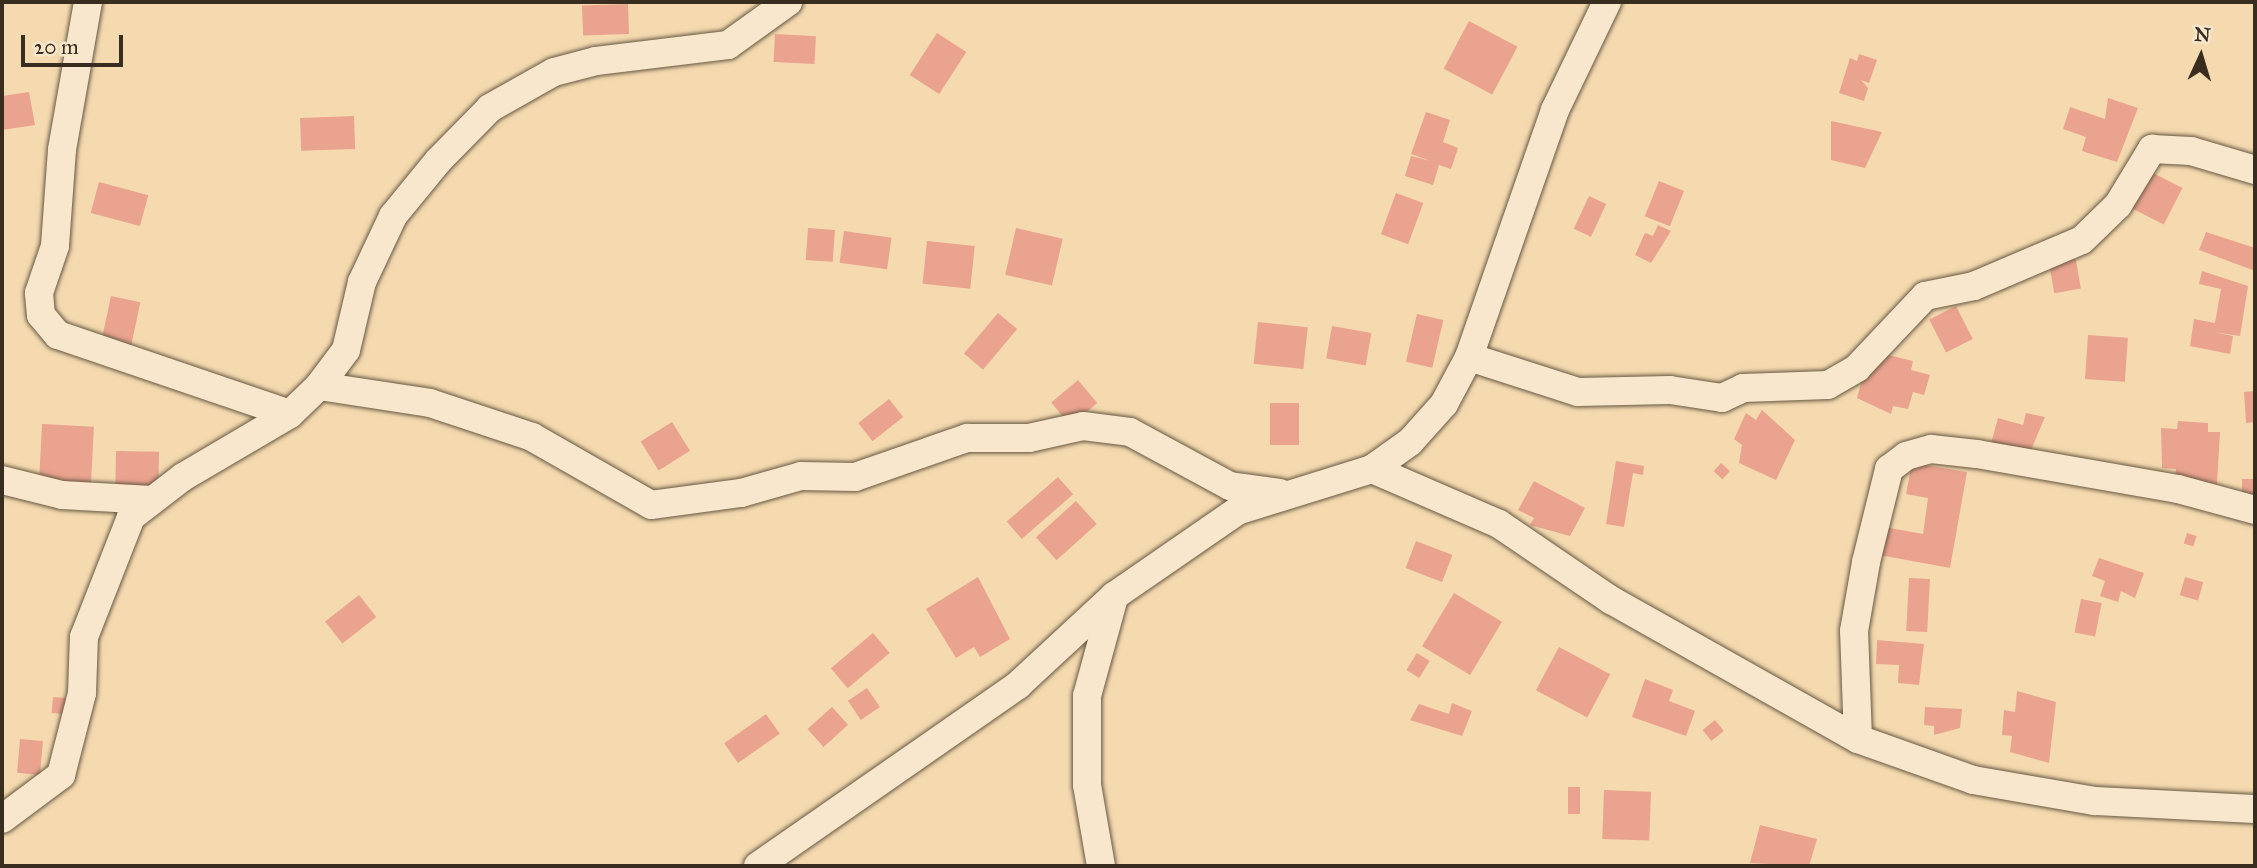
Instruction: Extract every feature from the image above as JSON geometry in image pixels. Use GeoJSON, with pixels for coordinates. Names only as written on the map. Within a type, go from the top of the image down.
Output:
{"type":"FeatureCollection","features":[{"type":"Feature","properties":{"kind":"street"},"geometry":{"type":"LineString","coordinates":[[88,2],[62,150],[55,246],[39,293],[41,315],[58,335],[290,414]]}},
{"type":"Feature","properties":{"kind":"street"},"geometry":{"type":"LineString","coordinates":[[2,819],[61,775],[82,693],[89,620],[102,599],[121,533],[152,500],[290,414],[319,386],[346,350],[362,282],[393,216],[490,108],[554,72],[596,61],[728,45],[788,2]]}},
{"type":"Feature","properties":{"kind":"street"},"geometry":{"type":"LineString","coordinates":[[758,866],[1018,685],[1114,596],[1237,512],[1285,494],[1372,469],[1410,442],[1444,404],[1469,357],[1555,110],[1607,2]]}},
{"type":"Feature","properties":{"kind":"street"},"geometry":{"type":"LineString","coordinates":[[1469,357],[1578,393],[1670,390],[1721,398],[1743,388],[1828,385],[1857,368],[1925,296],[1975,286],[2082,240],[2118,205],[2152,149],[2190,151],[2255,170]]}},
{"type":"Feature","properties":{"kind":"street"},"geometry":{"type":"LineString","coordinates":[[319,386],[430,403],[532,437],[651,505],[741,493],[801,476],[855,477],[967,438],[1029,438],[1083,426],[1130,432],[1230,486],[1285,494]]}},
{"type":"Feature","properties":{"kind":"street"},"geometry":{"type":"LineString","coordinates":[[1857,739],[1854,631],[1866,562],[1889,469],[1906,456],[1931,449],[1977,454],[2178,489],[2255,510]]}},
{"type":"Feature","properties":{"kind":"street"},"geometry":{"type":"LineString","coordinates":[[1372,469],[1499,524],[1611,600],[1857,739],[1973,779],[2095,801],[2255,809]]}},
{"type":"Feature","properties":{"kind":"street"},"geometry":{"type":"LineString","coordinates":[[2,480],[62,495],[152,500]]}},
{"type":"Feature","properties":{"kind":"street"},"geometry":{"type":"LineString","coordinates":[[1101,866],[1087,785],[1087,696],[1114,596]]}},
{"type":"Feature","properties":{"kind":"building"},"geometry":{"type":"Polygon","coordinates":[[[628,4],[629,34],[583,36],[582,6],[628,4]]]}},
{"type":"Feature","properties":{"kind":"building"},"geometry":{"type":"Polygon","coordinates":[[[1469,21],[1518,47],[1492,95],[1444,69],[1469,21]]]}},
{"type":"Feature","properties":{"kind":"building"},"geometry":{"type":"Polygon","coordinates":[[[937,33],[966,52],[939,94],[910,75],[937,33]]]}},
{"type":"Feature","properties":{"kind":"building"},"geometry":{"type":"Polygon","coordinates":[[[775,34],[816,36],[814,64],[774,62],[775,34]]]}},
{"type":"Feature","properties":{"kind":"building"},"geometry":{"type":"Polygon","coordinates":[[[1859,54],[1877,60],[1869,83],[1861,80],[1868,88],[1864,101],[1839,93],[1850,58],[1857,61],[1859,54]]]}},
{"type":"Feature","properties":{"kind":"building"},"geometry":{"type":"Polygon","coordinates":[[[29,92],[35,125],[2,130],[2,96],[29,92]]]}},
{"type":"Feature","properties":{"kind":"building"},"geometry":{"type":"Polygon","coordinates":[[[2108,98],[2138,108],[2117,162],[2082,151],[2086,137],[2063,129],[2070,107],[2105,119],[2108,98]]]}},
{"type":"Feature","properties":{"kind":"building"},"geometry":{"type":"Polygon","coordinates":[[[1426,112],[1450,120],[1443,142],[1458,148],[1451,169],[1439,165],[1433,185],[1405,176],[1411,156],[1431,161],[1411,154],[1426,112]]]}},
{"type":"Feature","properties":{"kind":"building"},"geometry":{"type":"Polygon","coordinates":[[[354,116],[355,149],[301,151],[300,118],[354,116]]]}},
{"type":"Feature","properties":{"kind":"building"},"geometry":{"type":"Polygon","coordinates":[[[1831,121],[1882,132],[1865,168],[1831,160],[1831,121]]]}},
{"type":"Feature","properties":{"kind":"building"},"geometry":{"type":"Polygon","coordinates":[[[2145,169],[2182,188],[2164,225],[2126,206],[2145,169]]]}},
{"type":"Feature","properties":{"kind":"building"},"geometry":{"type":"Polygon","coordinates":[[[1659,181],[1684,191],[1670,226],[1645,216],[1659,181]]]}},
{"type":"Feature","properties":{"kind":"building"},"geometry":{"type":"Polygon","coordinates":[[[99,182],[148,195],[140,226],[91,213],[99,182]]]}},
{"type":"Feature","properties":{"kind":"building"},"geometry":{"type":"Polygon","coordinates":[[[1396,193],[1423,203],[1408,244],[1381,234],[1396,193]]]}},
{"type":"Feature","properties":{"kind":"building"},"geometry":{"type":"Polygon","coordinates":[[[1589,196],[1606,204],[1591,237],[1574,229],[1589,196]]]}},
{"type":"Feature","properties":{"kind":"building"},"geometry":{"type":"Polygon","coordinates":[[[1658,225],[1671,231],[1651,263],[1635,255],[1645,233],[1653,236],[1658,225]]]}},
{"type":"Feature","properties":{"kind":"building"},"geometry":{"type":"Polygon","coordinates":[[[808,228],[835,230],[833,262],[806,260],[808,228]]]}},
{"type":"Feature","properties":{"kind":"building"},"geometry":{"type":"Polygon","coordinates":[[[1016,228],[1063,239],[1052,286],[1005,275],[1016,228]]]}},
{"type":"Feature","properties":{"kind":"building"},"geometry":{"type":"Polygon","coordinates":[[[844,231],[892,238],[887,269],[840,263],[844,231]]]}},
{"type":"Feature","properties":{"kind":"building"},"geometry":{"type":"Polygon","coordinates":[[[2206,232],[2255,248],[2255,271],[2199,250],[2206,232]]]}},
{"type":"Feature","properties":{"kind":"building"},"geometry":{"type":"Polygon","coordinates":[[[927,241],[975,246],[970,289],[923,284],[927,241]]]}},
{"type":"Feature","properties":{"kind":"building"},"geometry":{"type":"Polygon","coordinates":[[[2075,255],[2081,288],[2054,293],[2048,260],[2075,255]]]}},
{"type":"Feature","properties":{"kind":"building"},"geometry":{"type":"Polygon","coordinates":[[[2202,271],[2248,286],[2240,336],[2213,332],[2233,336],[2230,354],[2190,346],[2194,319],[2215,323],[2221,289],[2199,284],[2202,271]]]}},
{"type":"Feature","properties":{"kind":"building"},"geometry":{"type":"Polygon","coordinates":[[[111,296],[140,302],[131,346],[102,340],[111,296]]]}},
{"type":"Feature","properties":{"kind":"building"},"geometry":{"type":"Polygon","coordinates":[[[1956,306],[1973,339],[1946,353],[1929,320],[1956,306]]]}},
{"type":"Feature","properties":{"kind":"building"},"geometry":{"type":"Polygon","coordinates":[[[998,313],[1017,329],[983,370],[964,354],[998,313]]]}},
{"type":"Feature","properties":{"kind":"building"},"geometry":{"type":"Polygon","coordinates":[[[1417,314],[1443,320],[1432,368],[1406,362],[1417,314]]]}},
{"type":"Feature","properties":{"kind":"building"},"geometry":{"type":"Polygon","coordinates":[[[1258,322],[1308,327],[1303,369],[1254,364],[1258,322]]]}},
{"type":"Feature","properties":{"kind":"building"},"geometry":{"type":"Polygon","coordinates":[[[1332,326],[1371,333],[1366,365],[1326,358],[1332,326]]]}},
{"type":"Feature","properties":{"kind":"building"},"geometry":{"type":"Polygon","coordinates":[[[2088,335],[2128,338],[2125,382],[2085,379],[2088,335]]]}},
{"type":"Feature","properties":{"kind":"building"},"geometry":{"type":"Polygon","coordinates":[[[1880,353],[1913,361],[1911,370],[1930,375],[1924,395],[1913,392],[1908,409],[1893,406],[1891,414],[1857,398],[1867,362],[1880,353]]]}},
{"type":"Feature","properties":{"kind":"building"},"geometry":{"type":"Polygon","coordinates":[[[1078,380],[1097,403],[1070,425],[1051,402],[1078,380]]]}},
{"type":"Feature","properties":{"kind":"building"},"geometry":{"type":"Polygon","coordinates":[[[2255,391],[2255,422],[2246,423],[2244,392],[2255,391]]]}},
{"type":"Feature","properties":{"kind":"building"},"geometry":{"type":"Polygon","coordinates":[[[889,399],[903,417],[872,441],[858,423],[889,399]]]}},
{"type":"Feature","properties":{"kind":"building"},"geometry":{"type":"Polygon","coordinates":[[[1270,403],[1299,403],[1299,445],[1270,445],[1270,403]]]}},
{"type":"Feature","properties":{"kind":"building"},"geometry":{"type":"Polygon","coordinates":[[[1762,410],[1795,440],[1776,480],[1739,463],[1742,445],[1734,439],[1746,413],[1756,420],[1762,410]]]}},
{"type":"Feature","properties":{"kind":"building"},"geometry":{"type":"Polygon","coordinates":[[[2026,413],[2045,417],[2028,457],[1990,447],[1998,418],[2023,425],[2026,413]]]}},
{"type":"Feature","properties":{"kind":"building"},"geometry":{"type":"Polygon","coordinates":[[[2178,421],[2208,423],[2208,432],[2220,432],[2217,484],[2175,481],[2176,469],[2162,468],[2161,428],[2177,429],[2178,421]]]}},
{"type":"Feature","properties":{"kind":"building"},"geometry":{"type":"Polygon","coordinates":[[[672,422],[690,451],[659,470],[641,442],[672,422]]]}},
{"type":"Feature","properties":{"kind":"building"},"geometry":{"type":"Polygon","coordinates":[[[42,424],[94,427],[91,484],[39,481],[42,424]]]}},
{"type":"Feature","properties":{"kind":"building"},"geometry":{"type":"Polygon","coordinates":[[[116,451],[159,452],[158,486],[115,485],[116,451]]]}},
{"type":"Feature","properties":{"kind":"building"},"geometry":{"type":"Polygon","coordinates":[[[1616,461],[1644,466],[1643,475],[1633,473],[1624,527],[1606,524],[1616,461]]]}},
{"type":"Feature","properties":{"kind":"building"},"geometry":{"type":"Polygon","coordinates":[[[1721,463],[1730,471],[1723,479],[1714,471],[1721,463]]]}},
{"type":"Feature","properties":{"kind":"building"},"geometry":{"type":"Polygon","coordinates":[[[1912,463],[1967,472],[1950,568],[1874,554],[1879,526],[1923,534],[1928,498],[1906,494],[1912,463]]]}},
{"type":"Feature","properties":{"kind":"building"},"geometry":{"type":"Polygon","coordinates":[[[1058,477],[1073,494],[1022,539],[1007,522],[1058,477]]]}},
{"type":"Feature","properties":{"kind":"building"},"geometry":{"type":"Polygon","coordinates":[[[2242,479],[2255,479],[2255,501],[2242,495],[2242,479]]]}},
{"type":"Feature","properties":{"kind":"building"},"geometry":{"type":"Polygon","coordinates":[[[1534,481],[1585,508],[1570,536],[1530,525],[1534,518],[1518,510],[1534,481]]]}},
{"type":"Feature","properties":{"kind":"building"},"geometry":{"type":"Polygon","coordinates":[[[1076,501],[1097,524],[1057,560],[1036,537],[1076,501]]]}},
{"type":"Feature","properties":{"kind":"building"},"geometry":{"type":"Polygon","coordinates":[[[2187,533],[2197,536],[2193,546],[2184,544],[2187,533]]]}},
{"type":"Feature","properties":{"kind":"building"},"geometry":{"type":"Polygon","coordinates":[[[1416,541],[1452,555],[1442,582],[1406,568],[1416,541]]]}},
{"type":"Feature","properties":{"kind":"building"},"geometry":{"type":"Polygon","coordinates":[[[2099,558],[2144,573],[2135,598],[2121,591],[2118,602],[2100,596],[2105,581],[2092,576],[2099,558]]]}},
{"type":"Feature","properties":{"kind":"building"},"geometry":{"type":"Polygon","coordinates":[[[978,577],[1010,639],[980,657],[974,647],[956,658],[926,609],[978,577]]]}},
{"type":"Feature","properties":{"kind":"building"},"geometry":{"type":"Polygon","coordinates":[[[2185,577],[2203,582],[2198,601],[2180,595],[2185,577]]]}},
{"type":"Feature","properties":{"kind":"building"},"geometry":{"type":"Polygon","coordinates":[[[1909,578],[1930,579],[1927,632],[1906,631],[1909,578]]]}},
{"type":"Feature","properties":{"kind":"building"},"geometry":{"type":"Polygon","coordinates":[[[1454,593],[1502,622],[1470,675],[1422,646],[1454,593]]]}},
{"type":"Feature","properties":{"kind":"building"},"geometry":{"type":"Polygon","coordinates":[[[359,595],[376,617],[342,644],[325,621],[359,595]]]}},
{"type":"Feature","properties":{"kind":"building"},"geometry":{"type":"Polygon","coordinates":[[[2081,599],[2102,603],[2095,636],[2075,632],[2081,599]]]}},
{"type":"Feature","properties":{"kind":"building"},"geometry":{"type":"Polygon","coordinates":[[[873,633],[890,653],[848,688],[831,668],[873,633]]]}},
{"type":"Feature","properties":{"kind":"building"},"geometry":{"type":"Polygon","coordinates":[[[1877,640],[1924,644],[1919,685],[1898,683],[1899,665],[1876,664],[1877,640]]]}},
{"type":"Feature","properties":{"kind":"building"},"geometry":{"type":"Polygon","coordinates":[[[1559,647],[1610,674],[1587,717],[1536,690],[1559,647]]]}},
{"type":"Feature","properties":{"kind":"building"},"geometry":{"type":"Polygon","coordinates":[[[1417,653],[1430,661],[1419,678],[1406,670],[1417,653]]]}},
{"type":"Feature","properties":{"kind":"building"},"geometry":{"type":"Polygon","coordinates":[[[1645,679],[1673,690],[1669,701],[1695,711],[1686,736],[1632,717],[1645,679]]]}},
{"type":"Feature","properties":{"kind":"building"},"geometry":{"type":"Polygon","coordinates":[[[867,688],[880,707],[861,720],[848,701],[867,688]]]}},
{"type":"Feature","properties":{"kind":"building"},"geometry":{"type":"Polygon","coordinates":[[[2017,691],[2056,702],[2049,763],[2010,752],[2012,736],[2002,735],[2004,710],[2015,712],[2017,691]]]}},
{"type":"Feature","properties":{"kind":"building"},"geometry":{"type":"Polygon","coordinates":[[[53,697],[74,699],[73,715],[52,713],[53,697]]]}},
{"type":"Feature","properties":{"kind":"building"},"geometry":{"type":"Polygon","coordinates":[[[1452,703],[1472,711],[1462,736],[1410,720],[1419,704],[1449,714],[1452,703]]]}},
{"type":"Feature","properties":{"kind":"building"},"geometry":{"type":"Polygon","coordinates":[[[832,707],[848,725],[824,747],[807,729],[832,707]]]}},
{"type":"Feature","properties":{"kind":"building"},"geometry":{"type":"Polygon","coordinates":[[[1925,707],[1962,709],[1960,728],[1934,735],[1934,726],[1924,725],[1925,707]]]}},
{"type":"Feature","properties":{"kind":"building"},"geometry":{"type":"Polygon","coordinates":[[[766,714],[780,734],[738,763],[724,743],[766,714]]]}},
{"type":"Feature","properties":{"kind":"building"},"geometry":{"type":"Polygon","coordinates":[[[1715,720],[1724,731],[1711,741],[1703,730],[1715,720]]]}},
{"type":"Feature","properties":{"kind":"building"},"geometry":{"type":"Polygon","coordinates":[[[20,739],[43,741],[40,775],[17,773],[20,739]]]}},
{"type":"Feature","properties":{"kind":"building"},"geometry":{"type":"Polygon","coordinates":[[[1568,787],[1580,787],[1580,814],[1568,814],[1568,787]]]}},
{"type":"Feature","properties":{"kind":"building"},"geometry":{"type":"Polygon","coordinates":[[[1604,790],[1651,792],[1649,841],[1602,839],[1604,790]]]}},
{"type":"Feature","properties":{"kind":"building"},"geometry":{"type":"Polygon","coordinates":[[[1760,825],[1817,839],[1809,866],[1750,863],[1760,825]]]}}]}
